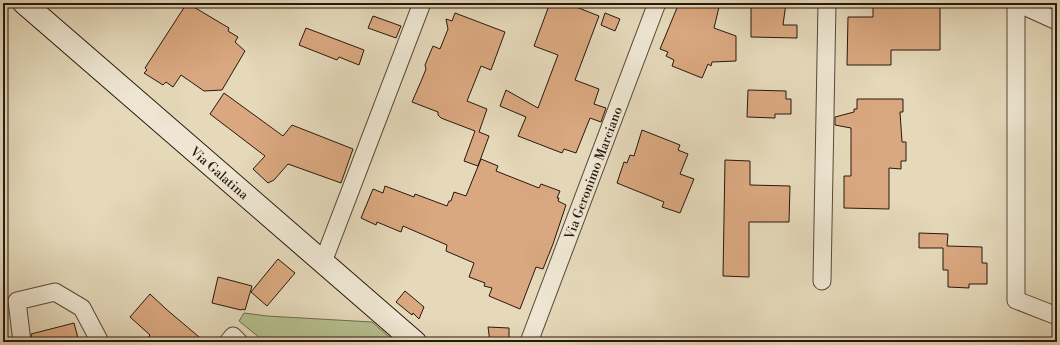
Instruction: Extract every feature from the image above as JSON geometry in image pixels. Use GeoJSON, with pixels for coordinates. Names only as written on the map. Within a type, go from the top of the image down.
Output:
{"type":"FeatureCollection","features":[{"type":"Feature","properties":{"kind":"street","name":"Via Galatina"},"geometry":{"type":"LineString","coordinates":[[24,3],[415,342]]}},
{"type":"Feature","properties":{"kind":"street"},"geometry":{"type":"LineString","coordinates":[[323,262],[422,3]]}},
{"type":"Feature","properties":{"kind":"street","name":"Via Geronimo Marciano"},"geometry":{"type":"LineString","coordinates":[[529,342],[657,3]]}},
{"type":"Feature","properties":{"kind":"street"},"geometry":{"type":"LineString","coordinates":[[822,281],[827,3]]}},
{"type":"Feature","properties":{"kind":"street"},"geometry":{"type":"LineString","coordinates":[[1057,20],[1017,3],[1016,300],[1057,316]]}},
{"type":"Feature","properties":{"kind":"street"},"geometry":{"type":"LineString","coordinates":[[22,342],[17,301],[55,292],[82,308],[100,342]]}},
{"type":"Feature","properties":{"kind":"street"},"geometry":{"type":"LineString","coordinates":[[228,342],[233,336],[239,342]]}},
{"type":"Feature","properties":{"kind":"green space"},"geometry":{"type":"Polygon","coordinates":[[[244,313],[267,316],[372,322],[395,342],[265,342],[239,321],[244,313]]]}},
{"type":"Feature","properties":{"kind":"building"},"geometry":{"type":"Polygon","coordinates":[[[187,3],[229,28],[228,31],[238,37],[235,42],[245,51],[222,90],[204,91],[181,75],[173,87],[166,82],[163,85],[144,73],[147,70],[145,68],[187,3]]]}},
{"type":"Feature","properties":{"kind":"building"},"geometry":{"type":"Polygon","coordinates":[[[550,3],[566,3],[599,16],[575,80],[599,89],[594,104],[606,108],[601,122],[590,118],[576,153],[564,149],[562,153],[518,136],[526,117],[500,106],[506,90],[538,108],[558,55],[534,46],[550,3]]]}},
{"type":"Feature","properties":{"kind":"building"},"geometry":{"type":"Polygon","coordinates":[[[679,3],[720,3],[714,28],[736,36],[736,61],[712,62],[711,66],[708,64],[702,78],[672,66],[674,60],[666,56],[668,52],[660,49],[679,3]]]}},
{"type":"Feature","properties":{"kind":"building"},"geometry":{"type":"Polygon","coordinates":[[[751,3],[786,3],[783,25],[797,25],[797,38],[751,37],[751,3]]]}},
{"type":"Feature","properties":{"kind":"building"},"geometry":{"type":"Polygon","coordinates":[[[873,3],[940,3],[940,50],[891,50],[891,65],[847,65],[848,17],[873,17],[873,3]]]}},
{"type":"Feature","properties":{"kind":"building"},"geometry":{"type":"Polygon","coordinates":[[[455,13],[505,32],[491,70],[481,66],[467,101],[487,109],[479,132],[489,136],[478,166],[464,161],[475,131],[441,118],[438,115],[438,112],[412,102],[426,69],[425,65],[433,46],[440,49],[448,29],[446,19],[452,21],[455,13]]]}},
{"type":"Feature","properties":{"kind":"building"},"geometry":{"type":"Polygon","coordinates":[[[605,13],[620,19],[615,31],[601,25],[605,13]]]}},
{"type":"Feature","properties":{"kind":"building"},"geometry":{"type":"Polygon","coordinates":[[[373,16],[401,26],[396,38],[368,28],[373,16]]]}},
{"type":"Feature","properties":{"kind":"building"},"geometry":{"type":"Polygon","coordinates":[[[306,28],[364,50],[359,65],[339,57],[337,60],[299,45],[306,28]]]}},
{"type":"Feature","properties":{"kind":"building"},"geometry":{"type":"Polygon","coordinates":[[[748,90],[786,91],[786,99],[791,99],[791,114],[775,114],[775,118],[747,117],[748,90]]]}},
{"type":"Feature","properties":{"kind":"building"},"geometry":{"type":"Polygon","coordinates":[[[224,93],[283,136],[292,125],[353,149],[341,183],[288,164],[274,180],[268,183],[253,169],[265,156],[210,114],[224,93]]]}},
{"type":"Feature","properties":{"kind":"building"},"geometry":{"type":"Polygon","coordinates":[[[857,99],[903,99],[903,112],[900,112],[902,142],[906,142],[906,161],[901,161],[901,169],[889,168],[889,209],[844,208],[844,176],[851,176],[851,128],[835,125],[835,117],[854,112],[854,109],[857,109],[857,99]]]}},
{"type":"Feature","properties":{"kind":"building"},"geometry":{"type":"Polygon","coordinates":[[[642,130],[680,145],[678,150],[688,154],[680,174],[694,179],[680,213],[662,207],[664,202],[617,183],[624,162],[627,163],[630,155],[634,156],[642,130]]]}},
{"type":"Feature","properties":{"kind":"building"},"geometry":{"type":"Polygon","coordinates":[[[481,159],[498,166],[496,171],[539,188],[541,184],[560,191],[557,198],[559,198],[558,201],[566,205],[543,269],[536,267],[520,309],[489,296],[492,288],[484,286],[485,283],[469,277],[474,263],[446,251],[447,245],[403,226],[401,232],[377,222],[376,225],[361,218],[373,189],[383,193],[385,186],[414,197],[415,194],[447,206],[449,201],[451,201],[454,192],[466,196],[481,159]]]}},
{"type":"Feature","properties":{"kind":"building"},"geometry":{"type":"Polygon","coordinates":[[[725,160],[750,161],[750,185],[790,186],[789,222],[749,222],[749,277],[723,276],[725,160]]]}},
{"type":"Feature","properties":{"kind":"building"},"geometry":{"type":"Polygon","coordinates":[[[919,233],[948,234],[947,246],[982,247],[982,263],[987,263],[987,284],[969,284],[969,288],[948,287],[948,270],[943,270],[943,248],[919,248],[919,233]]]}},
{"type":"Feature","properties":{"kind":"building"},"geometry":{"type":"Polygon","coordinates":[[[278,259],[295,273],[267,306],[251,292],[278,259]]]}},
{"type":"Feature","properties":{"kind":"building"},"geometry":{"type":"Polygon","coordinates":[[[218,277],[252,286],[245,310],[212,303],[218,277]]]}},
{"type":"Feature","properties":{"kind":"building"},"geometry":{"type":"Polygon","coordinates":[[[405,291],[424,307],[419,319],[413,313],[412,315],[396,302],[405,291]]]}},
{"type":"Feature","properties":{"kind":"building"},"geometry":{"type":"Polygon","coordinates":[[[150,294],[205,342],[144,342],[150,335],[130,317],[150,294]]]}},
{"type":"Feature","properties":{"kind":"building"},"geometry":{"type":"Polygon","coordinates":[[[74,323],[79,342],[32,342],[31,334],[74,323]]]}},
{"type":"Feature","properties":{"kind":"building"},"geometry":{"type":"Polygon","coordinates":[[[488,327],[509,328],[509,342],[490,342],[488,327]]]}}]}
